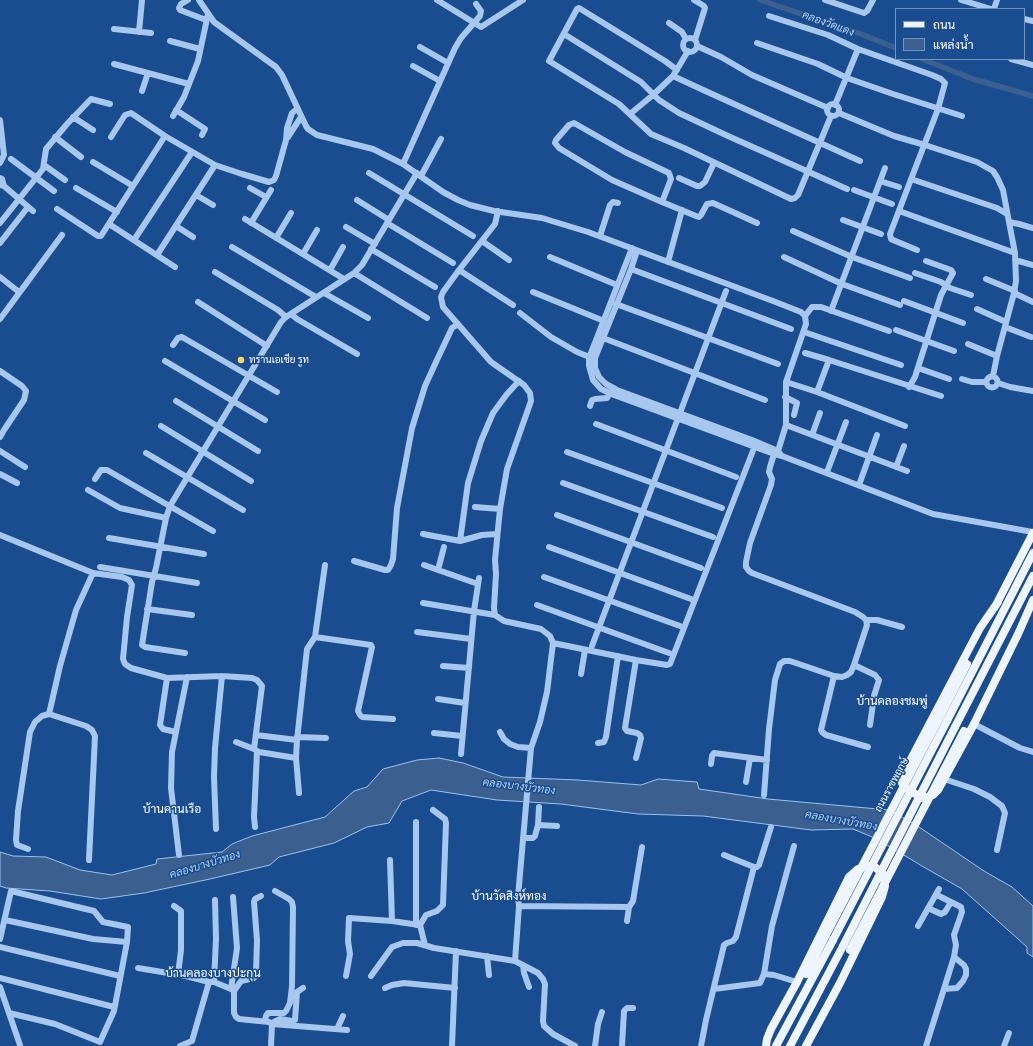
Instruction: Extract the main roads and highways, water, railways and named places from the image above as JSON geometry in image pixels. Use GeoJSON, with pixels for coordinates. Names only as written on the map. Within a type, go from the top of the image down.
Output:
{"type":"FeatureCollection","features":[{"type":"Feature","properties":{"kind":"main road","name":"ถนนราชพฤกษ์"},"geometry":{"type":"LineString","coordinates":[[944,719],[998,602],[1033,532]]}},
{"type":"Feature","properties":{"kind":"main road","name":"ถนนราชพฤกษ์"},"geometry":{"type":"LineString","coordinates":[[776,1046],[830,938],[944,719],[1033,553]]}},
{"type":"Feature","properties":{"kind":"main road"},"geometry":{"type":"LineString","coordinates":[[801,1046],[847,948],[956,727],[1033,576]]}},
{"type":"Feature","properties":{"kind":"main road"},"geometry":{"type":"LineString","coordinates":[[998,602],[980,628],[902,776],[902,783],[904,786],[921,798],[933,795],[938,790],[974,724],[1025,620],[1033,599]]}},
{"type":"Feature","properties":{"kind":"main road"},"geometry":{"type":"LineString","coordinates":[[790,1046],[847,948],[964,731],[1020,619],[1033,599]]}},
{"type":"Feature","properties":{"kind":"main road"},"geometry":{"type":"LineString","coordinates":[[767,1046],[767,1039],[771,1029],[797,982],[849,877],[858,869],[869,866],[875,867],[883,874],[885,886],[879,905],[806,1046]]}},
{"type":"Feature","properties":{"kind":"main road","name":"ถนนราชพฤกษ์"},"geometry":{"type":"LineString","coordinates":[[767,1046],[830,938]]}},
{"type":"Feature","properties":{"kind":"water","name":"คลองบางบัวทอง"},"geometry":{"type":"Polygon","coordinates":[[[439,758],[463,763],[503,777],[578,780],[641,785],[658,779],[697,782],[699,789],[768,799],[889,810],[916,825],[984,871],[1012,887],[1033,906],[1033,957],[1027,953],[1027,947],[962,889],[877,839],[853,829],[811,830],[703,816],[638,814],[561,804],[497,800],[431,790],[402,801],[389,823],[367,827],[334,843],[279,857],[270,865],[210,879],[144,893],[101,899],[50,891],[6,888],[0,886],[0,852],[13,856],[46,857],[80,870],[112,875],[156,864],[157,859],[222,852],[232,844],[252,836],[325,817],[354,791],[367,787],[383,769],[417,760],[439,758]]]}},
{"type":"Feature","properties":{"kind":"waterway","name":"คลองวัดแดง"},"geometry":{"type":"LineString","coordinates":[[760,0],[861,34],[895,48]]}},
{"type":"Feature","properties":{"kind":"waterway","name":"คลองวัดแดง"},"geometry":{"type":"LineString","coordinates":[[925,60],[973,79],[1033,96]]}},
{"type":"Feature","properties":{"kind":"place","name":"ทรานเอเชีย รูท"},"geometry":{"type":"Point","coordinates":[241,360]}},
{"type":"Feature","properties":{"kind":"district","name":"บ้านคลองชมพู่"},"geometry":{"type":"Point","coordinates":[892,702]}},
{"type":"Feature","properties":{"kind":"district","name":"บ้านคานเรือ"},"geometry":{"type":"Point","coordinates":[172,810]}},
{"type":"Feature","properties":{"kind":"district","name":"บ้านวัดสิงห์ทอง"},"geometry":{"type":"Point","coordinates":[509,897]}},
{"type":"Feature","properties":{"kind":"district","name":"บ้านคลองบางปะกุน"},"geometry":{"type":"Point","coordinates":[213,974]}}]}
